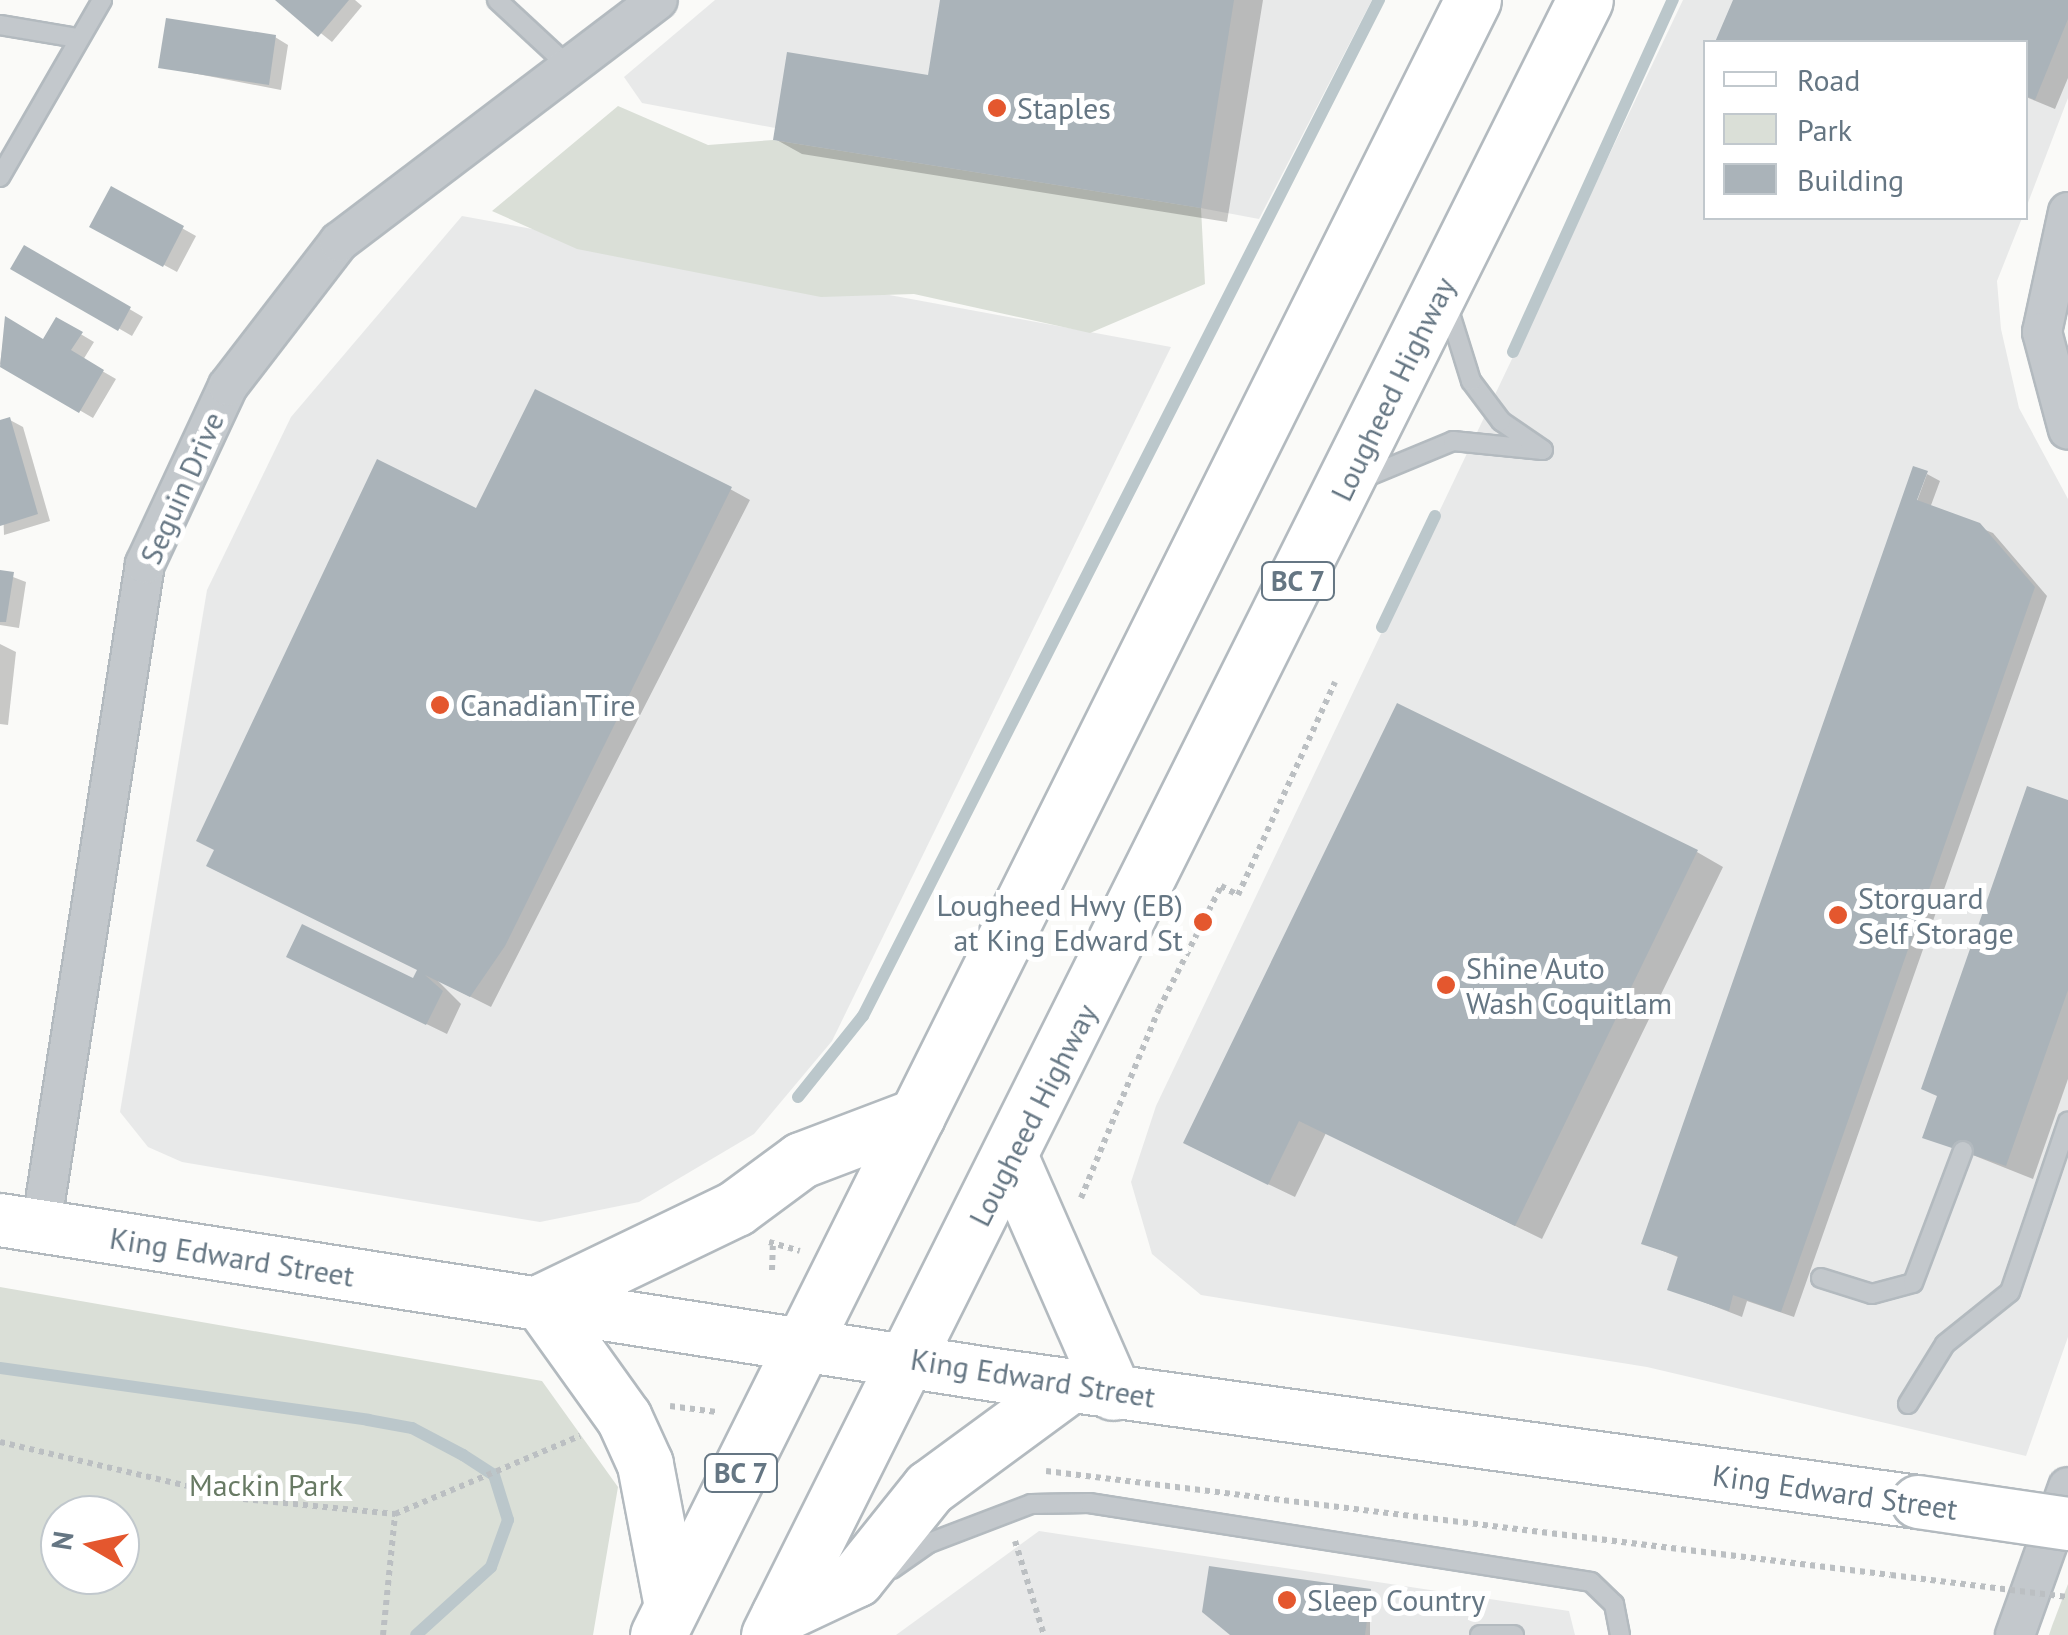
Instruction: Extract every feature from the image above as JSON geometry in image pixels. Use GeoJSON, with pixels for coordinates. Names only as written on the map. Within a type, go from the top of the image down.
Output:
{"type":"FeatureCollection","features":[{"type":"Feature","properties":{"kind":"main road","name":"BC 7"},"geometry":{"type":"LineString","coordinates":[[665,1620],[1473,0]]}},
{"type":"Feature","properties":{"kind":"main road","name":"Lougheed Highway"},"geometry":{"type":"LineString","coordinates":[[774,1625],[907,1358],[1012,1162],[1586,0]]}},
{"type":"Feature","properties":{"kind":"main road"},"geometry":{"type":"LineString","coordinates":[[665,1620],[645,1464],[624,1418],[541,1302],[736,1208],[801,1160],[917,1116]]}},
{"type":"Feature","properties":{"kind":"main road"},"geometry":{"type":"LineString","coordinates":[[774,1625],[856,1578],[929,1488],[1091,1389],[1012,1162]]}},
{"type":"Feature","properties":{"kind":"main road","name":"King Edward Street"},"geometry":{"type":"LineString","coordinates":[[20,1223],[807,1340],[1091,1389],[2068,1524]]}},
{"type":"Feature","properties":{"kind":"street","name":"Seguin Drive"},"geometry":{"type":"LineString","coordinates":[[20,1223],[145,564],[228,386],[339,242],[565,63],[658,0]]}},
{"type":"Feature","properties":{"kind":"street"},"geometry":{"type":"LineString","coordinates":[[2068,212],[2049,266],[2042,332],[2068,430]]}},
{"type":"Feature","properties":{"kind":"street"},"geometry":{"type":"LineString","coordinates":[[2015,1635],[2068,1486]]}},
{"type":"Feature","properties":{"kind":"lane"},"geometry":{"type":"LineString","coordinates":[[0,177],[102,0]]}},
{"type":"Feature","properties":{"kind":"lane"},"geometry":{"type":"LineString","coordinates":[[497,0],[565,63]]}},
{"type":"Feature","properties":{"kind":"lane"},"geometry":{"type":"LineString","coordinates":[[0,25],[78,38]]}},
{"type":"Feature","properties":{"kind":"lane"},"geometry":{"type":"LineString","coordinates":[[1344,486],[1453,442],[1543,450],[1501,421],[1471,381],[1442,289]]}},
{"type":"Feature","properties":{"kind":"lane"},"geometry":{"type":"LineString","coordinates":[[1908,1404],[1944,1344],[2010,1292],[2068,1122]]}},
{"type":"Feature","properties":{"kind":"lane"},"geometry":{"type":"LineString","coordinates":[[1820,1278],[1872,1294],[1912,1284],[1962,1151]]}},
{"type":"Feature","properties":{"kind":"lane"},"geometry":{"type":"LineString","coordinates":[[856,1578],[1031,1504],[1089,1502],[1591,1582],[1614,1604],[1620,1635]]}},
{"type":"Feature","properties":{"kind":"lane"},"geometry":{"type":"LineString","coordinates":[[1480,1635],[1514,1635]]}},
{"type":"Feature","properties":{"kind":"path"},"geometry":{"type":"LineString","coordinates":[[1078,1206],[1158,1008],[1221,886],[1238,895],[1335,682]]}},
{"type":"Feature","properties":{"kind":"path"},"geometry":{"type":"LineString","coordinates":[[772,1270],[774,1246],[806,1252]]}},
{"type":"Feature","properties":{"kind":"path"},"geometry":{"type":"LineString","coordinates":[[660,1408],[704,1406],[724,1412]]}},
{"type":"Feature","properties":{"kind":"path"},"geometry":{"type":"LineString","coordinates":[[0,1442],[243,1499],[395,1514],[593,1430]]}},
{"type":"Feature","properties":{"kind":"path"},"geometry":{"type":"LineString","coordinates":[[1036,1472],[1108,1472],[1492,1529],[2068,1598]]}},
{"type":"Feature","properties":{"kind":"path"},"geometry":{"type":"LineString","coordinates":[[384,1635],[395,1514]]}},
{"type":"Feature","properties":{"kind":"path"},"geometry":{"type":"LineString","coordinates":[[1019,1556],[1044,1635]]}},
{"type":"Feature","properties":{"kind":"shaded area"},"geometry":{"type":"Polygon","coordinates":[[[715,0],[1372,0],[1259,219],[642,103],[624,77],[715,0]]]}},
{"type":"Feature","properties":{"kind":"shaded area"},"geometry":{"type":"Polygon","coordinates":[[[1683,0],[2068,0],[2068,98],[2028,203],[2028,40],[1703,40],[1703,220],[2021,220],[1997,281],[2001,329],[2019,408],[2068,499],[2068,1337],[2026,1456],[1647,1367],[1201,1295],[1152,1254],[1131,1182],[1156,1106],[1683,0]]]}},
{"type":"Feature","properties":{"kind":"shaded area"},"geometry":{"type":"Polygon","coordinates":[[[462,216],[1171,347],[832,1041],[754,1134],[639,1202],[540,1222],[182,1162],[148,1147],[120,1112],[207,590],[291,417],[462,216]]]}},
{"type":"Feature","properties":{"kind":"shaded area"},"geometry":{"type":"Polygon","coordinates":[[[1039,1531],[1569,1611],[1575,1635],[896,1635],[1039,1531]]]}},
{"type":"Feature","properties":{"kind":"green space"},"geometry":{"type":"Polygon","coordinates":[[[618,106],[708,145],[773,140],[1201,208],[1205,284],[1090,333],[914,294],[821,297],[577,249],[492,211],[618,106]]]}},
{"type":"Feature","properties":{"kind":"green space","name":"Mackin Park"},"geometry":{"type":"Polygon","coordinates":[[[0,1287],[542,1381],[618,1487],[593,1635],[0,1635],[0,1287]]]}},
{"type":"Feature","properties":{"kind":"green space"},"geometry":{"type":"Polygon","coordinates":[[[2068,1584],[2068,1635],[2049,1635],[2052,1626],[2068,1584]]]}},
{"type":"Feature","properties":{"kind":"building"},"geometry":{"type":"Polygon","coordinates":[[[275,0],[349,0],[318,37],[275,0]]]}},
{"type":"Feature","properties":{"kind":"building","name":"Staples"},"geometry":{"type":"Polygon","coordinates":[[[940,0],[1234,0],[1201,208],[773,140],[787,52],[928,75],[940,0]]]}},
{"type":"Feature","properties":{"kind":"building"},"geometry":{"type":"Polygon","coordinates":[[[1733,0],[2068,0],[2068,19],[2035,100],[2028,97],[2028,40],[1716,40],[1733,0]]]}},
{"type":"Feature","properties":{"kind":"building"},"geometry":{"type":"Polygon","coordinates":[[[166,18],[276,35],[269,85],[158,68],[166,18]]]}},
{"type":"Feature","properties":{"kind":"building"},"geometry":{"type":"Polygon","coordinates":[[[111,186],[184,226],[163,267],[89,227],[111,186]]]}},
{"type":"Feature","properties":{"kind":"building"},"geometry":{"type":"Polygon","coordinates":[[[24,245],[131,307],[118,331],[10,269],[24,245]]]}},
{"type":"Feature","properties":{"kind":"building"},"geometry":{"type":"Polygon","coordinates":[[[5,316],[43,339],[56,317],[83,332],[71,350],[104,370],[79,413],[0,367],[5,316]]]}},
{"type":"Feature","properties":{"kind":"building","name":"Canadian Tire"},"geometry":{"type":"Polygon","coordinates":[[[535,389],[732,487],[505,946],[470,997],[425,975],[443,991],[426,1025],[286,957],[302,924],[413,978],[417,970],[206,866],[214,850],[196,841],[377,459],[476,508],[535,389]]]}},
{"type":"Feature","properties":{"kind":"building"},"geometry":{"type":"Polygon","coordinates":[[[10,417],[38,514],[0,526],[0,420],[10,417]]]}},
{"type":"Feature","properties":{"kind":"building","name":"Storguard Self Storage"},"geometry":{"type":"Polygon","coordinates":[[[1913,466],[1928,471],[1917,500],[1980,523],[2035,587],[1781,1312],[1733,1295],[1729,1311],[1667,1290],[1678,1256],[1641,1244],[1913,466]]]}},
{"type":"Feature","properties":{"kind":"building"},"geometry":{"type":"Polygon","coordinates":[[[0,570],[14,572],[6,622],[0,622],[0,570]]]}},
{"type":"Feature","properties":{"kind":"building","name":"Shine Auto Wash Coquitlam"},"geometry":{"type":"Polygon","coordinates":[[[1397,703],[1698,850],[1515,1226],[1299,1121],[1268,1185],[1183,1143],[1397,703]]]}},
{"type":"Feature","properties":{"kind":"building"},"geometry":{"type":"Polygon","coordinates":[[[2027,786],[2068,800],[2068,990],[2006,1166],[1922,1138],[1937,1096],[1921,1089],[2027,786]]]}},
{"type":"Feature","properties":{"kind":"building","name":"Sleep Country"},"geometry":{"type":"Polygon","coordinates":[[[1209,1566],[1371,1589],[1365,1635],[1230,1635],[1202,1612],[1209,1566]]]}},
{"type":"Feature","properties":{"kind":"waterway"},"geometry":{"type":"LineString","coordinates":[[798,1097],[863,1016],[1379,0]]}},
{"type":"Feature","properties":{"kind":"waterway"},"geometry":{"type":"LineString","coordinates":[[1513,352],[1673,0]]}},
{"type":"Feature","properties":{"kind":"waterway"},"geometry":{"type":"LineString","coordinates":[[1382,627],[1435,516]]}},
{"type":"Feature","properties":{"kind":"waterway"},"geometry":{"type":"LineString","coordinates":[[0,1368],[412,1428],[463,1455],[494,1475],[508,1520],[491,1567],[416,1635]]}},
{"type":"Feature","properties":{"kind":"place","name":"Staples"},"geometry":{"type":"Point","coordinates":[997,108]}},
{"type":"Feature","properties":{"kind":"place","name":"Canadian Tire"},"geometry":{"type":"Point","coordinates":[440,705]}},
{"type":"Feature","properties":{"kind":"place","name":"Storguard Self Storage"},"geometry":{"type":"Point","coordinates":[1838,915]}},
{"type":"Feature","properties":{"kind":"place","name":"Lougheed Hwy (EB) at King Edward St"},"geometry":{"type":"Point","coordinates":[1203,922]}},
{"type":"Feature","properties":{"kind":"place","name":"Shine Auto Wash Coquitlam"},"geometry":{"type":"Point","coordinates":[1446,985]}},
{"type":"Feature","properties":{"kind":"place","name":"Sleep Country"},"geometry":{"type":"Point","coordinates":[1287,1600]}}]}
